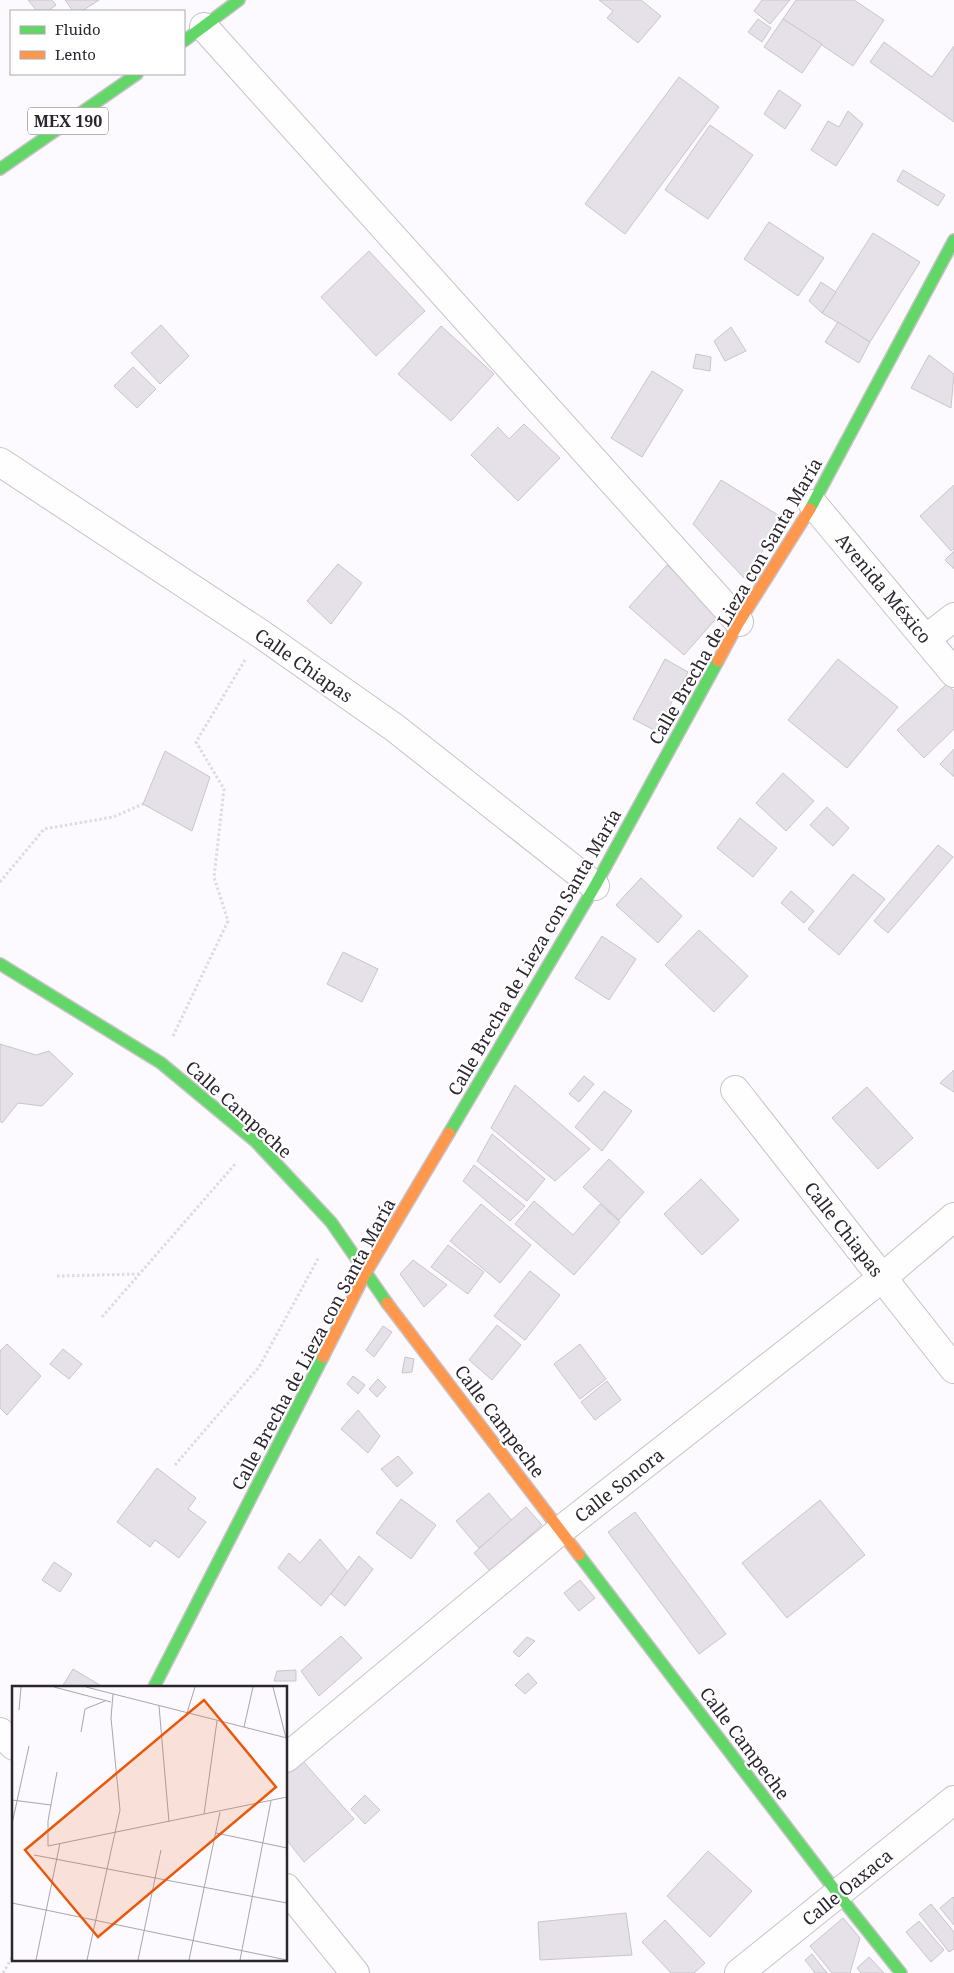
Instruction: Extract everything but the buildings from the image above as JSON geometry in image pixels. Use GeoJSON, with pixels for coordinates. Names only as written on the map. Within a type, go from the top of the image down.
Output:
{"type":"FeatureCollection","features":[{"type":"Feature","properties":{"kind":"street"},"geometry":{"type":"LineString","coordinates":[[240,0],[194,34],[739,622]]}},
{"type":"Feature","properties":{"kind":"street","name":"MEX 190"},"geometry":{"type":"LineString","coordinates":[[0,169],[136,75]]}},
{"type":"Feature","properties":{"kind":"street","name":"Calle Brecha de Lieza con Santa María"},"geometry":{"type":"LineString","coordinates":[[155,1686],[366,1274],[595,886],[739,622],[813,504],[954,240]]}},
{"type":"Feature","properties":{"kind":"street","name":"Calle Chiapas"},"geometry":{"type":"LineString","coordinates":[[0,462],[261,634],[395,728],[595,886]]}},
{"type":"Feature","properties":{"kind":"street","name":"Avenida México"},"geometry":{"type":"LineString","coordinates":[[813,504],[927,638],[954,673]]}},
{"type":"Feature","properties":{"kind":"street"},"geometry":{"type":"LineString","coordinates":[[927,638],[954,617]]}},
{"type":"Feature","properties":{"kind":"street","name":"Calle Campeche"},"geometry":{"type":"LineString","coordinates":[[0,964],[161,1063],[255,1141],[331,1222],[366,1274],[838,1894],[901,1973]]}},
{"type":"Feature","properties":{"kind":"street","name":"Calle Chiapas"},"geometry":{"type":"LineString","coordinates":[[735,1090],[954,1369]]}},
{"type":"Feature","properties":{"kind":"street","name":"Calle Sonora"},"geometry":{"type":"LineString","coordinates":[[288,1756],[561,1530],[882,1278],[954,1217]]}},
{"type":"Feature","properties":{"kind":"street"},"geometry":{"type":"LineString","coordinates":[[0,1732],[12,1744]]}},
{"type":"Feature","properties":{"kind":"street","name":"Calle Oaxaca"},"geometry":{"type":"LineString","coordinates":[[739,1973],[954,1800]]}},
{"type":"Feature","properties":{"kind":"street"},"geometry":{"type":"LineString","coordinates":[[288,1890],[355,1973]]}},
{"type":"Feature","properties":{"kind":"path"},"geometry":{"type":"LineString","coordinates":[[161,1063],[228,920],[214,877],[224,788],[196,742],[261,634]]}},
{"type":"Feature","properties":{"kind":"path"},"geometry":{"type":"LineString","coordinates":[[0,882],[44,829],[113,817],[143,804]]}},
{"type":"Feature","properties":{"kind":"path"},"geometry":{"type":"LineString","coordinates":[[102,1317],[255,1141]]}},
{"type":"Feature","properties":{"kind":"path"},"geometry":{"type":"LineString","coordinates":[[175,1465],[260,1367],[318,1258],[331,1222]]}},
{"type":"Feature","properties":{"kind":"path"},"geometry":{"type":"LineString","coordinates":[[57,1276],[140,1274]]}},
{"type":"Feature","properties":{"kind":"path"},"geometry":{"type":"LineString","coordinates":[[3,1973],[12,1957]]}},
{"type":"Feature","properties":{"kind":"traffic: fast"},"geometry":{"type":"LineString","coordinates":[[185,40],[239,0]]}},
{"type":"Feature","properties":{"kind":"traffic: fast"},"geometry":{"type":"LineString","coordinates":[[0,169],[136,75]]}},
{"type":"Feature","properties":{"kind":"traffic: fast"},"geometry":{"type":"LineString","coordinates":[[810,509],[954,240]]}},
{"type":"Feature","properties":{"kind":"traffic: fast"},"geometry":{"type":"LineString","coordinates":[[449,1133],[595,886],[718,661]]}},
{"type":"Feature","properties":{"kind":"traffic: fast"},"geometry":{"type":"LineString","coordinates":[[0,964],[161,1063],[255,1141],[331,1222],[387,1303]]}},
{"type":"Feature","properties":{"kind":"traffic: fast"},"geometry":{"type":"LineString","coordinates":[[155,1686],[323,1357]]}},
{"type":"Feature","properties":{"kind":"traffic: fast"},"geometry":{"type":"LineString","coordinates":[[579,1555],[838,1894],[901,1973]]}},
{"type":"Feature","properties":{"kind":"traffic: slow"},"geometry":{"type":"LineString","coordinates":[[718,661],[739,622],[810,509]]}},
{"type":"Feature","properties":{"kind":"traffic: slow"},"geometry":{"type":"LineString","coordinates":[[323,1357],[365,1274],[449,1133]]}},
{"type":"Feature","properties":{"kind":"traffic: slow"},"geometry":{"type":"LineString","coordinates":[[387,1303],[579,1555]]}}]}
